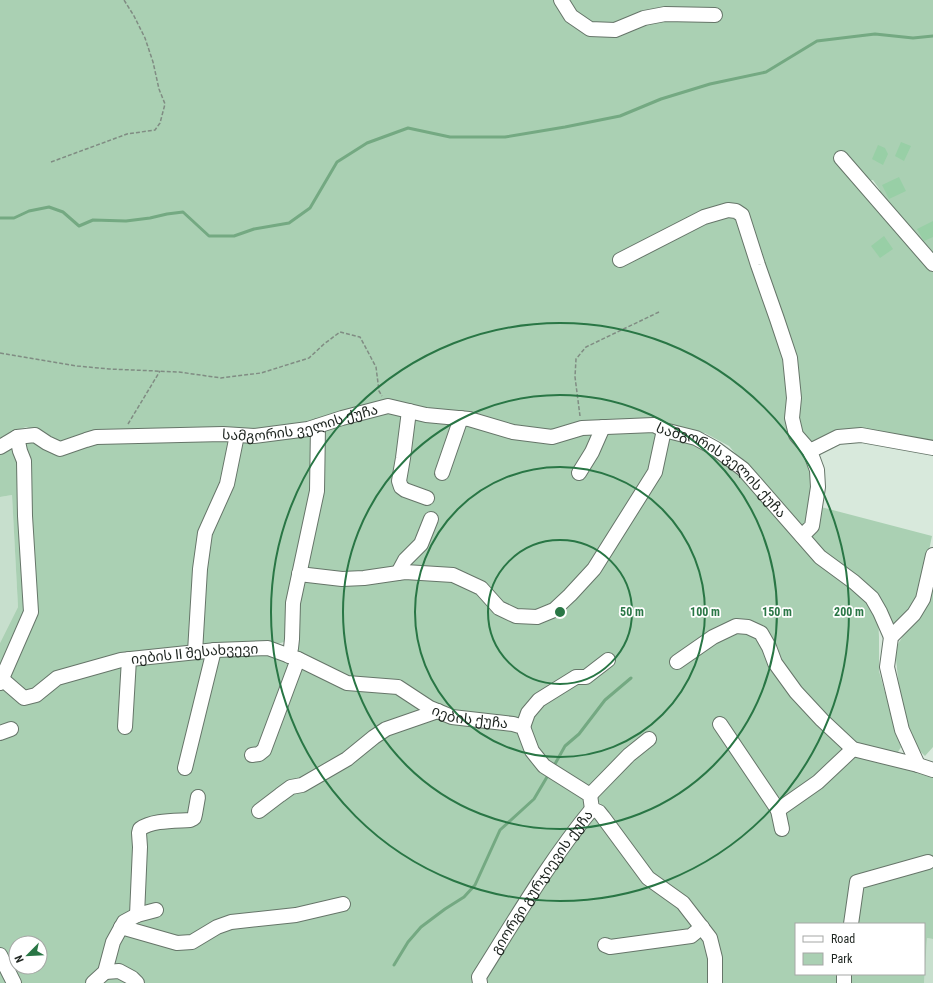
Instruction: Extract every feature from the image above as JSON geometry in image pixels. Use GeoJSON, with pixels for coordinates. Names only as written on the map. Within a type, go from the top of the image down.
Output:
{"type":"FeatureCollection","features":[{"type":"Feature","properties":{"kind":"street"},"geometry":{"type":"LineString","coordinates":[[561,0],[571,16],[590,29],[615,30],[644,18],[665,14],[715,15]]}},
{"type":"Feature","properties":{"kind":"street"},"geometry":{"type":"LineString","coordinates":[[841,158],[933,264]]}},
{"type":"Feature","properties":{"kind":"street"},"geometry":{"type":"LineString","coordinates":[[620,260],[704,217],[728,210],[736,211],[742,216],[790,358],[794,398],[792,418],[796,435],[810,451],[816,470],[818,487],[812,526],[802,536]]}},
{"type":"Feature","properties":{"kind":"street","name":"სამგორის ველის ქუჩა"},"geometry":{"type":"LineString","coordinates":[[0,447],[17,437],[35,435],[60,449],[96,437],[223,434],[254,436],[308,429],[388,406],[426,415],[469,419],[512,432],[552,437],[582,428],[654,425],[664,430],[696,438],[716,449],[743,469],[820,557],[854,582],[872,598],[891,636]]}},
{"type":"Feature","properties":{"kind":"street"},"geometry":{"type":"LineString","coordinates":[[409,411],[399,481],[401,487],[405,490],[427,498]]}},
{"type":"Feature","properties":{"kind":"street"},"geometry":{"type":"LineString","coordinates":[[442,473],[461,418]]}},
{"type":"Feature","properties":{"kind":"street"},"geometry":{"type":"LineString","coordinates":[[252,756],[259,754],[264,750],[293,658],[293,603],[316,491],[318,426]]}},
{"type":"Feature","properties":{"kind":"street"},"geometry":{"type":"LineString","coordinates":[[579,473],[592,452],[603,427]]}},
{"type":"Feature","properties":{"kind":"street"},"geometry":{"type":"LineString","coordinates":[[299,574],[342,578],[364,578],[405,572],[453,575],[481,588],[498,608],[516,616],[537,617],[554,610],[594,569],[655,472],[664,430]]}},
{"type":"Feature","properties":{"kind":"street"},"geometry":{"type":"LineString","coordinates":[[195,652],[200,569],[204,533],[227,484],[237,435]]}},
{"type":"Feature","properties":{"kind":"street"},"geometry":{"type":"LineString","coordinates":[[810,451],[838,438],[861,435],[933,448]]}},
{"type":"Feature","properties":{"kind":"street"},"geometry":{"type":"LineString","coordinates":[[1,681],[31,612],[25,516],[24,462],[17,437]]}},
{"type":"Feature","properties":{"kind":"street"},"geometry":{"type":"LineString","coordinates":[[398,573],[405,560],[421,544],[431,519]]}},
{"type":"Feature","properties":{"kind":"street"},"geometry":{"type":"LineString","coordinates":[[923,599],[933,555]]}},
{"type":"Feature","properties":{"kind":"street"},"geometry":{"type":"LineString","coordinates":[[918,765],[902,730],[888,667],[891,636],[914,614],[923,599],[933,589]]}},
{"type":"Feature","properties":{"kind":"street"},"geometry":{"type":"LineString","coordinates":[[677,662],[713,637],[736,626],[748,627],[761,633],[769,646],[775,663],[796,692],[822,720],[853,749],[933,770]]}},
{"type":"Feature","properties":{"kind":"street","name":"იების II შესახვევი"},"geometry":{"type":"LineString","coordinates":[[1,681],[24,698],[36,695],[57,678],[121,660],[214,650],[268,648],[347,683],[398,687],[430,708],[438,711]]}},
{"type":"Feature","properties":{"kind":"street"},"geometry":{"type":"LineString","coordinates":[[185,768],[214,650]]}},
{"type":"Feature","properties":{"kind":"street"},"geometry":{"type":"LineString","coordinates":[[125,727],[128,659]]}},
{"type":"Feature","properties":{"kind":"street"},"geometry":{"type":"LineString","coordinates":[[523,727],[528,713],[539,700],[576,677],[586,677],[608,660]]}},
{"type":"Feature","properties":{"kind":"street","name":"იების ქუჩა"},"geometry":{"type":"LineString","coordinates":[[259,811],[291,787],[302,785],[347,759],[386,729],[438,711],[452,717],[513,724],[523,727],[532,751],[544,766],[590,795]]}},
{"type":"Feature","properties":{"kind":"street"},"geometry":{"type":"LineString","coordinates":[[720,724],[778,810],[782,830]]}},
{"type":"Feature","properties":{"kind":"street"},"geometry":{"type":"LineString","coordinates":[[592,809],[590,795],[629,755],[648,739]]}},
{"type":"Feature","properties":{"kind":"street"},"geometry":{"type":"LineString","coordinates":[[778,810],[818,782],[853,749]]}},
{"type":"Feature","properties":{"kind":"street"},"geometry":{"type":"LineString","coordinates":[[137,914],[140,829],[144,825],[153,823],[190,820],[194,818],[198,797]]}},
{"type":"Feature","properties":{"kind":"street","name":"გიორგი გურჯიევის ქუჩა"},"geometry":{"type":"LineString","coordinates":[[480,983],[479,977],[536,886],[572,834],[592,809],[599,812],[648,878],[683,902],[710,938],[715,958],[715,983]]}},
{"type":"Feature","properties":{"kind":"street"},"geometry":{"type":"LineString","coordinates":[[851,923],[857,882],[928,862]]}},
{"type":"Feature","properties":{"kind":"street"},"geometry":{"type":"LineString","coordinates":[[121,927],[177,943],[192,942],[217,927],[231,922],[296,915],[343,904]]}},
{"type":"Feature","properties":{"kind":"street"},"geometry":{"type":"LineString","coordinates":[[93,983],[105,972],[113,942],[124,922],[137,914],[156,910]]}},
{"type":"Feature","properties":{"kind":"street"},"geometry":{"type":"LineString","coordinates":[[605,945],[610,947],[691,936],[702,927]]}},
{"type":"Feature","properties":{"kind":"street"},"geometry":{"type":"LineString","coordinates":[[0,955],[14,983]]}},
{"type":"Feature","properties":{"kind":"street"},"geometry":{"type":"LineString","coordinates":[[105,972],[119,971],[132,978],[137,983]]}},
{"type":"Feature","properties":{"kind":"path"},"geometry":{"type":"LineString","coordinates":[[51,162],[127,134],[155,130],[160,123],[165,104],[159,89],[153,62],[145,38],[124,0]]}},
{"type":"Feature","properties":{"kind":"path"},"geometry":{"type":"LineString","coordinates":[[582,428],[575,377],[576,359],[586,347],[659,312]]}},
{"type":"Feature","properties":{"kind":"path"},"geometry":{"type":"LineString","coordinates":[[0,353],[77,366],[179,372],[221,378],[261,373],[309,358],[340,332],[360,337],[376,367],[379,391],[388,406]]}},
{"type":"Feature","properties":{"kind":"path"},"geometry":{"type":"LineString","coordinates":[[120,437],[160,371]]}},
{"type":"Feature","properties":{"kind":"shaded area"},"geometry":{"type":"Polygon","coordinates":[[[12,495],[18,607],[0,643],[0,497],[12,495]]]}},
{"type":"Feature","properties":{"kind":"shaded area"},"geometry":{"type":"Polygon","coordinates":[[[927,938],[933,939],[933,983],[924,983],[927,938]]]}},
{"type":"Feature","properties":{"kind":"green space"},"geometry":{"type":"Polygon","coordinates":[[[0,0],[933,0],[933,258],[878,194],[880,190],[873,180],[865,181],[842,153],[837,159],[933,270],[933,445],[860,432],[836,435],[816,444],[804,439],[799,430],[797,417],[798,398],[792,360],[782,323],[751,237],[742,207],[727,206],[698,216],[703,220],[731,213],[737,215],[742,224],[760,284],[773,315],[788,370],[792,402],[787,417],[793,433],[807,455],[812,469],[815,489],[807,522],[801,529],[729,446],[705,433],[683,432],[656,421],[574,424],[549,433],[529,431],[475,417],[438,414],[390,403],[339,414],[309,426],[281,430],[164,431],[107,434],[87,433],[66,443],[51,441],[39,431],[26,427],[9,433],[13,450],[19,464],[27,612],[0,672],[0,643],[18,607],[12,495],[0,497],[0,0]]]}},
{"type":"Feature","properties":{"kind":"green space"},"geometry":{"type":"Polygon","coordinates":[[[386,410],[427,419],[467,423],[512,436],[554,441],[584,431],[651,429],[694,442],[732,467],[752,490],[778,513],[816,559],[841,576],[865,596],[873,606],[878,616],[879,671],[901,747],[898,752],[888,753],[851,742],[814,707],[784,670],[768,636],[759,628],[754,632],[767,648],[776,671],[804,708],[842,744],[846,749],[844,755],[821,776],[783,802],[776,801],[722,721],[718,725],[775,810],[776,822],[783,820],[781,810],[856,752],[933,775],[933,939],[927,938],[925,968],[925,923],[854,923],[860,883],[897,874],[895,869],[855,879],[849,923],[795,923],[795,975],[843,975],[842,983],[718,983],[718,965],[714,939],[709,930],[683,899],[650,875],[616,830],[610,816],[592,793],[546,762],[534,748],[528,726],[518,718],[492,718],[459,714],[438,708],[401,684],[350,680],[300,657],[295,651],[296,616],[304,564],[321,488],[319,449],[323,429],[386,410]]]}},
{"type":"Feature","properties":{"kind":"green space"},"geometry":{"type":"Polygon","coordinates":[[[316,430],[313,493],[290,638],[277,644],[133,655],[26,693],[5,676],[35,615],[25,438],[46,447],[93,442],[316,430]]]}},
{"type":"Feature","properties":{"kind":"green space"},"geometry":{"type":"Polygon","coordinates":[[[821,507],[932,536],[920,593],[903,621],[892,624],[877,594],[863,581],[833,561],[811,537],[821,507]]]}},
{"type":"Feature","properties":{"kind":"green space"},"geometry":{"type":"Polygon","coordinates":[[[933,577],[933,747],[925,756],[919,750],[910,730],[899,688],[895,649],[906,631],[933,577]]]}},
{"type":"Feature","properties":{"kind":"green space"},"geometry":{"type":"Polygon","coordinates":[[[268,651],[405,695],[419,708],[417,713],[384,735],[439,715],[519,729],[531,754],[585,797],[588,809],[533,878],[536,883],[476,983],[0,983],[0,679],[22,701],[58,680],[121,663],[268,651]]]}},
{"type":"Feature","properties":{"kind":"green space"},"geometry":{"type":"Polygon","coordinates":[[[591,818],[596,819],[682,905],[701,931],[708,945],[712,983],[482,983],[482,976],[591,818]]]}},
{"type":"Feature","properties":{"kind":"green space"},"geometry":{"type":"Polygon","coordinates":[[[846,975],[925,975],[924,983],[845,983],[846,975]]]}},
{"type":"Feature","properties":{"kind":"building"},"geometry":{"type":"Polygon","coordinates":[[[901,142],[911,146],[904,161],[895,156],[901,142]]]}},
{"type":"Feature","properties":{"kind":"building"},"geometry":{"type":"Polygon","coordinates":[[[878,145],[885,148],[888,154],[883,165],[872,159],[878,145]]]}},
{"type":"Feature","properties":{"kind":"building"},"geometry":{"type":"Polygon","coordinates":[[[899,177],[906,191],[889,199],[882,185],[899,177]]]}},
{"type":"Feature","properties":{"kind":"building"},"geometry":{"type":"Polygon","coordinates":[[[933,221],[933,237],[924,241],[917,229],[933,221]]]}},
{"type":"Feature","properties":{"kind":"building"},"geometry":{"type":"Polygon","coordinates":[[[884,236],[893,249],[880,258],[871,246],[884,236]]]}},
{"type":"Feature","properties":{"kind":"waterway"},"geometry":{"type":"LineString","coordinates":[[0,218],[14,218],[29,211],[49,207],[63,212],[79,226],[93,220],[126,221],[183,212],[209,236],[234,236],[254,229],[289,223],[310,208],[337,162],[367,143],[408,128],[450,137],[505,137],[565,127],[620,116],[661,99],[710,84],[766,72],[817,41],[875,34],[913,38],[933,36]]}},
{"type":"Feature","properties":{"kind":"waterway"},"geometry":{"type":"LineString","coordinates":[[555,764],[565,746],[579,734],[605,700],[631,678]]}},
{"type":"Feature","properties":{"kind":"waterway"},"geometry":{"type":"LineString","coordinates":[[394,965],[408,942],[421,927],[464,897],[475,885],[500,830],[534,799],[547,777]]}}]}
